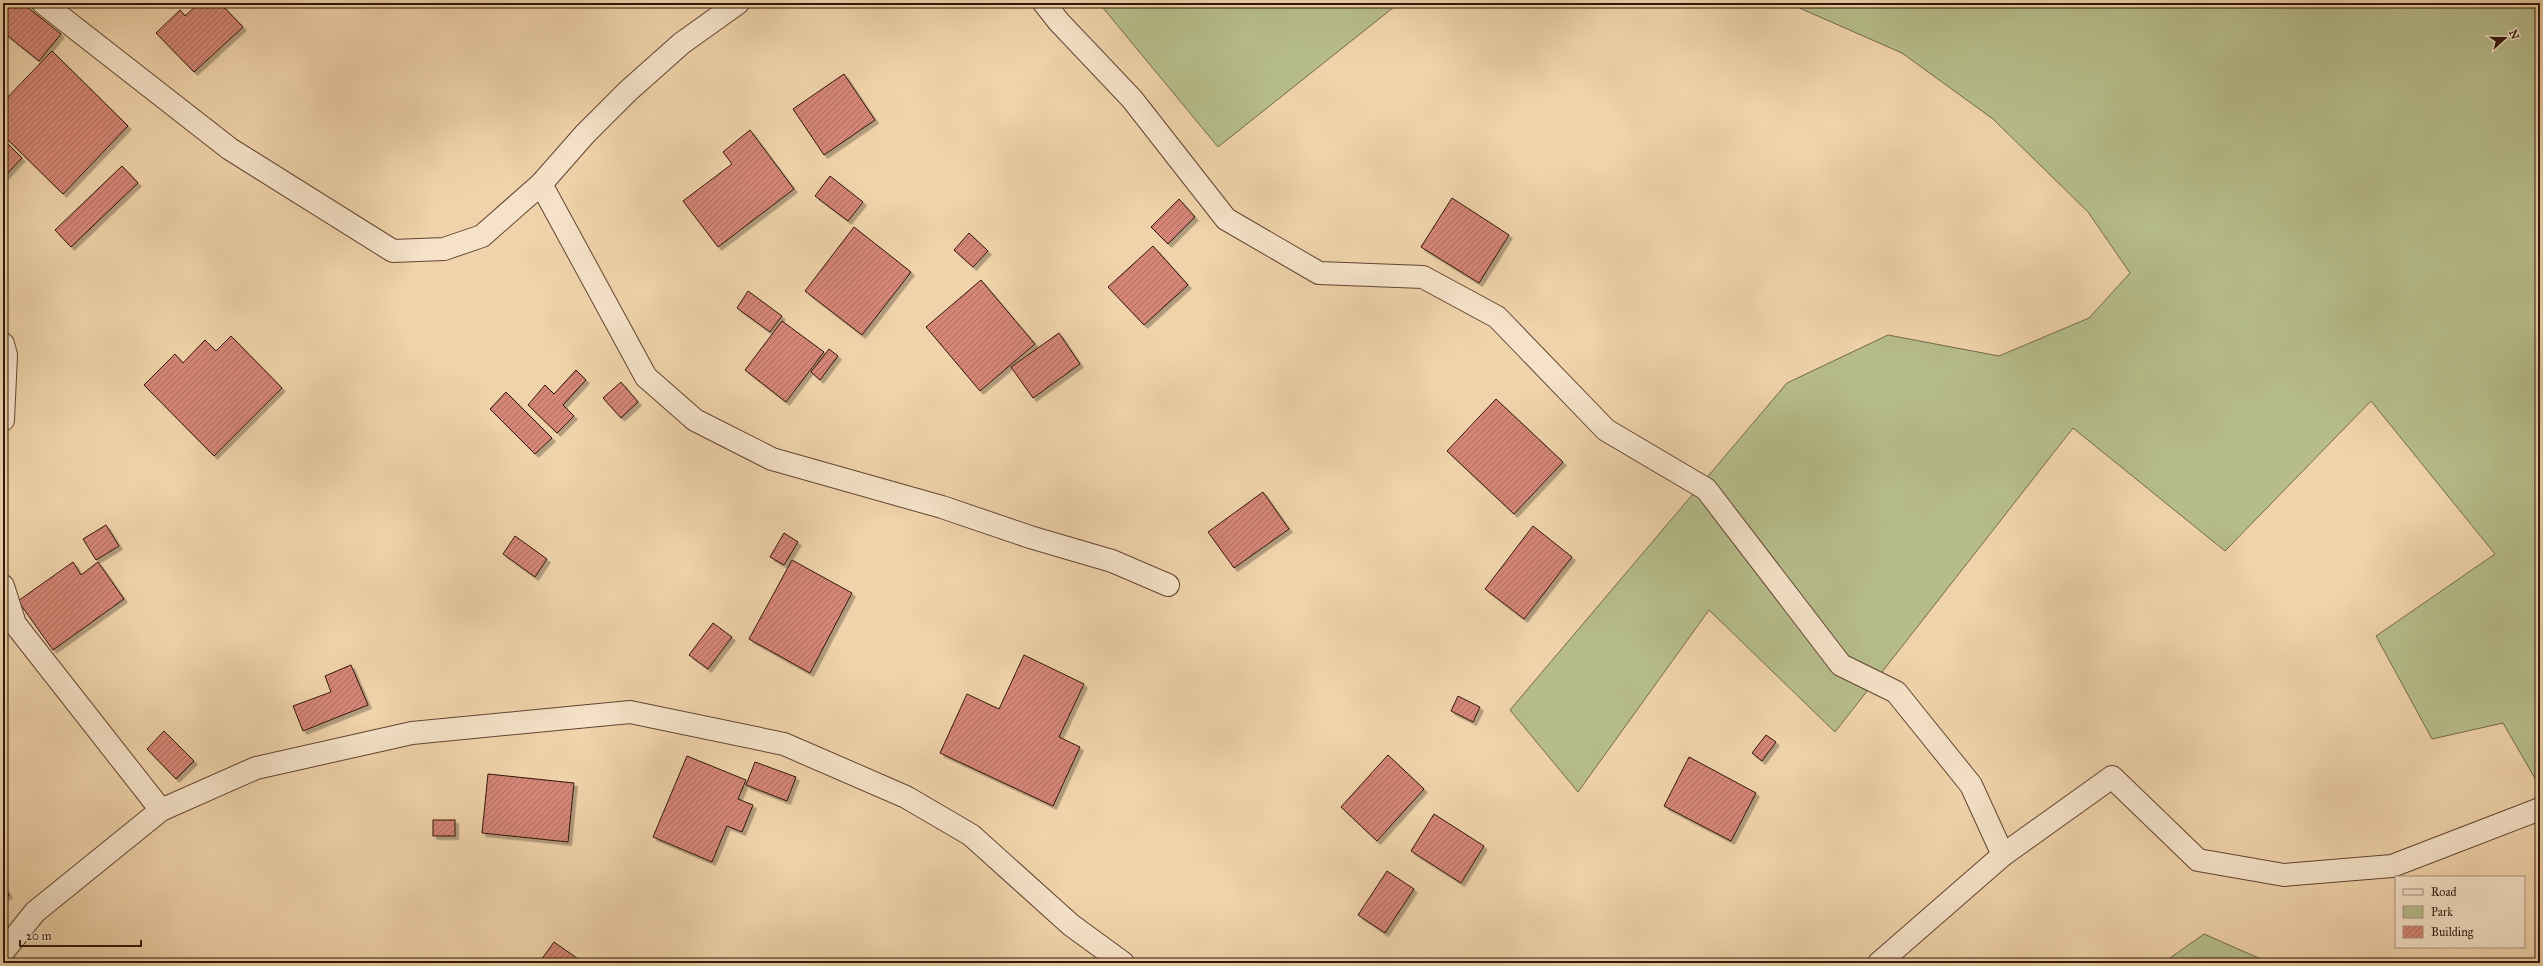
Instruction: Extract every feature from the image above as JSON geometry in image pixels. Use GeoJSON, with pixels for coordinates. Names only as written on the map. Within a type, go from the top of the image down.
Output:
{"type":"FeatureCollection","features":[{"type":"Feature","properties":{"kind":"street"},"geometry":{"type":"LineString","coordinates":[[43,3],[230,149],[393,251],[444,249],[482,236],[541,184],[585,134],[628,91],[682,43],[738,3]]}},
{"type":"Feature","properties":{"kind":"street"},"geometry":{"type":"LineString","coordinates":[[1044,3],[1059,22],[1132,99],[1226,219],[1319,273],[1423,277],[1497,317],[1606,430],[1706,489],[1841,665],[1896,692],[1971,785],[2003,855]]}},
{"type":"Feature","properties":{"kind":"street"},"geometry":{"type":"LineString","coordinates":[[541,184],[646,376],[695,420],[772,459],[942,507],[1030,537],[1112,561],[1168,585]]}},
{"type":"Feature","properties":{"kind":"street"},"geometry":{"type":"LineString","coordinates":[[3,344],[6,355],[3,420]]}},
{"type":"Feature","properties":{"kind":"street"},"geometry":{"type":"LineString","coordinates":[[3,586],[16,624],[162,810]]}},
{"type":"Feature","properties":{"kind":"street"},"geometry":{"type":"LineString","coordinates":[[3,952],[35,912],[162,810],[256,768],[412,733],[630,712],[784,744],[906,797],[971,835],[1071,925],[1123,963]]}},
{"type":"Feature","properties":{"kind":"street"},"geometry":{"type":"LineString","coordinates":[[1879,963],[2003,855],[2112,777],[2198,860],[2284,875],[2392,866],[2540,809]]}},
{"type":"Feature","properties":{"kind":"green space"},"geometry":{"type":"Polygon","coordinates":[[[1099,3],[1399,3],[1218,147],[1099,3]]]}},
{"type":"Feature","properties":{"kind":"green space"},"geometry":{"type":"Polygon","coordinates":[[[1788,3],[2540,3],[2540,787],[2503,723],[2432,739],[2376,636],[2495,554],[2371,401],[2225,551],[2073,428],[1835,732],[1709,610],[1578,792],[1510,710],[1787,383],[1888,335],[1999,356],[2089,318],[2130,273],[2088,212],[1993,119],[1902,53],[1788,3]]]}},
{"type":"Feature","properties":{"kind":"green space"},"geometry":{"type":"Polygon","coordinates":[[[2204,934],[2270,963],[2163,963],[2204,934]]]}},
{"type":"Feature","properties":{"kind":"building"},"geometry":{"type":"Polygon","coordinates":[[[8,3],[22,3],[61,34],[39,61],[3,32],[3,9],[8,3]]]}},
{"type":"Feature","properties":{"kind":"building"},"geometry":{"type":"Polygon","coordinates":[[[199,3],[220,3],[243,27],[194,72],[156,33],[180,10],[185,16],[199,3]]]}},
{"type":"Feature","properties":{"kind":"building"},"geometry":{"type":"Polygon","coordinates":[[[52,51],[128,126],[63,194],[3,135],[3,102],[52,51]]]}},
{"type":"Feature","properties":{"kind":"building"},"geometry":{"type":"Polygon","coordinates":[[[844,74],[875,120],[824,155],[793,109],[844,74]]]}},
{"type":"Feature","properties":{"kind":"building"},"geometry":{"type":"Polygon","coordinates":[[[750,130],[794,189],[718,247],[683,201],[732,164],[723,152],[750,130]]]}},
{"type":"Feature","properties":{"kind":"building"},"geometry":{"type":"Polygon","coordinates":[[[3,139],[22,158],[3,178],[3,139]]]}},
{"type":"Feature","properties":{"kind":"building"},"geometry":{"type":"Polygon","coordinates":[[[122,166],[138,183],[71,247],[55,230],[122,166]]]}},
{"type":"Feature","properties":{"kind":"building"},"geometry":{"type":"Polygon","coordinates":[[[830,176],[863,202],[848,221],[815,196],[830,176]]]}},
{"type":"Feature","properties":{"kind":"building"},"geometry":{"type":"Polygon","coordinates":[[[1452,198],[1509,235],[1479,283],[1421,247],[1452,198]]]}},
{"type":"Feature","properties":{"kind":"building"},"geometry":{"type":"Polygon","coordinates":[[[1179,199],[1195,217],[1168,244],[1151,227],[1179,199]]]}},
{"type":"Feature","properties":{"kind":"building"},"geometry":{"type":"Polygon","coordinates":[[[854,227],[911,272],[862,335],[805,291],[854,227]]]}},
{"type":"Feature","properties":{"kind":"building"},"geometry":{"type":"Polygon","coordinates":[[[969,233],[988,251],[973,267],[954,250],[969,233]]]}},
{"type":"Feature","properties":{"kind":"building"},"geometry":{"type":"Polygon","coordinates":[[[1153,246],[1188,285],[1144,325],[1108,287],[1153,246]]]}},
{"type":"Feature","properties":{"kind":"building"},"geometry":{"type":"Polygon","coordinates":[[[981,280],[1035,344],[980,391],[926,327],[981,280]]]}},
{"type":"Feature","properties":{"kind":"building"},"geometry":{"type":"Polygon","coordinates":[[[748,291],[782,316],[770,332],[737,308],[748,291]]]}},
{"type":"Feature","properties":{"kind":"building"},"geometry":{"type":"Polygon","coordinates":[[[782,321],[824,352],[786,402],[745,370],[782,321]]]}},
{"type":"Feature","properties":{"kind":"building"},"geometry":{"type":"Polygon","coordinates":[[[1059,333],[1080,364],[1033,398],[1011,367],[1059,333]]]}},
{"type":"Feature","properties":{"kind":"building"},"geometry":{"type":"Polygon","coordinates":[[[231,336],[282,388],[214,456],[144,385],[175,354],[183,363],[205,340],[216,351],[231,336]]]}},
{"type":"Feature","properties":{"kind":"building"},"geometry":{"type":"Polygon","coordinates":[[[829,349],[838,356],[820,380],[811,372],[829,349]]]}},
{"type":"Feature","properties":{"kind":"building"},"geometry":{"type":"Polygon","coordinates":[[[576,370],[586,380],[563,405],[574,416],[557,433],[528,405],[545,385],[554,394],[576,370]]]}},
{"type":"Feature","properties":{"kind":"building"},"geometry":{"type":"Polygon","coordinates":[[[621,382],[638,402],[621,418],[603,398],[621,382]]]}},
{"type":"Feature","properties":{"kind":"building"},"geometry":{"type":"Polygon","coordinates":[[[506,392],[552,438],[535,454],[490,409],[506,392]]]}},
{"type":"Feature","properties":{"kind":"building"},"geometry":{"type":"Polygon","coordinates":[[[1496,399],[1563,462],[1514,514],[1447,451],[1496,399]]]}},
{"type":"Feature","properties":{"kind":"building"},"geometry":{"type":"Polygon","coordinates":[[[1263,492],[1289,529],[1234,568],[1208,532],[1263,492]]]}},
{"type":"Feature","properties":{"kind":"building"},"geometry":{"type":"Polygon","coordinates":[[[106,525],[119,546],[96,560],[83,539],[106,525]]]}},
{"type":"Feature","properties":{"kind":"building"},"geometry":{"type":"Polygon","coordinates":[[[1533,526],[1572,557],[1524,619],[1485,589],[1533,526]]]}},
{"type":"Feature","properties":{"kind":"building"},"geometry":{"type":"Polygon","coordinates":[[[784,533],[798,542],[784,565],[770,557],[784,533]]]}},
{"type":"Feature","properties":{"kind":"building"},"geometry":{"type":"Polygon","coordinates":[[[515,536],[547,559],[535,577],[503,554],[515,536]]]}},
{"type":"Feature","properties":{"kind":"building"},"geometry":{"type":"Polygon","coordinates":[[[792,560],[852,593],[810,673],[749,639],[792,560]]]}},
{"type":"Feature","properties":{"kind":"building"},"geometry":{"type":"Polygon","coordinates":[[[73,562],[81,575],[98,562],[124,599],[53,650],[18,601],[73,562]]]}},
{"type":"Feature","properties":{"kind":"building"},"geometry":{"type":"Polygon","coordinates":[[[713,623],[732,637],[708,669],[689,655],[713,623]]]}},
{"type":"Feature","properties":{"kind":"building"},"geometry":{"type":"Polygon","coordinates":[[[1024,655],[1084,684],[1059,737],[1080,747],[1053,806],[940,753],[967,694],[999,709],[1024,655]]]}},
{"type":"Feature","properties":{"kind":"building"},"geometry":{"type":"Polygon","coordinates":[[[351,665],[368,705],[303,731],[293,706],[331,692],[325,676],[351,665]]]}},
{"type":"Feature","properties":{"kind":"building"},"geometry":{"type":"Polygon","coordinates":[[[1458,696],[1480,707],[1473,722],[1451,711],[1458,696]]]}},
{"type":"Feature","properties":{"kind":"building"},"geometry":{"type":"Polygon","coordinates":[[[164,731],[194,761],[176,779],[147,749],[164,731]]]}},
{"type":"Feature","properties":{"kind":"building"},"geometry":{"type":"Polygon","coordinates":[[[1766,735],[1776,742],[1762,761],[1752,753],[1766,735]]]}},
{"type":"Feature","properties":{"kind":"building"},"geometry":{"type":"Polygon","coordinates":[[[1388,755],[1424,789],[1377,841],[1341,807],[1388,755]]]}},
{"type":"Feature","properties":{"kind":"building"},"geometry":{"type":"Polygon","coordinates":[[[687,756],[746,780],[738,799],[753,805],[742,832],[727,826],[712,862],[653,837],[687,756]]]}},
{"type":"Feature","properties":{"kind":"building"},"geometry":{"type":"Polygon","coordinates":[[[1689,757],[1756,793],[1731,841],[1664,806],[1689,757]]]}},
{"type":"Feature","properties":{"kind":"building"},"geometry":{"type":"Polygon","coordinates":[[[755,762],[796,777],[787,801],[746,785],[755,762]]]}},
{"type":"Feature","properties":{"kind":"building"},"geometry":{"type":"Polygon","coordinates":[[[488,774],[574,783],[568,842],[482,833],[488,774]]]}},
{"type":"Feature","properties":{"kind":"building"},"geometry":{"type":"Polygon","coordinates":[[[1434,814],[1484,846],[1461,883],[1411,851],[1434,814]]]}},
{"type":"Feature","properties":{"kind":"building"},"geometry":{"type":"Polygon","coordinates":[[[433,820],[455,820],[455,836],[433,836],[433,820]]]}},
{"type":"Feature","properties":{"kind":"building"},"geometry":{"type":"Polygon","coordinates":[[[1387,871],[1414,889],[1385,933],[1358,915],[1387,871]]]}},
{"type":"Feature","properties":{"kind":"building"},"geometry":{"type":"Polygon","coordinates":[[[3,884],[9,895],[3,898],[3,884]]]}},
{"type":"Feature","properties":{"kind":"building"},"geometry":{"type":"Polygon","coordinates":[[[554,942],[584,963],[539,963],[554,942]]]}}]}
